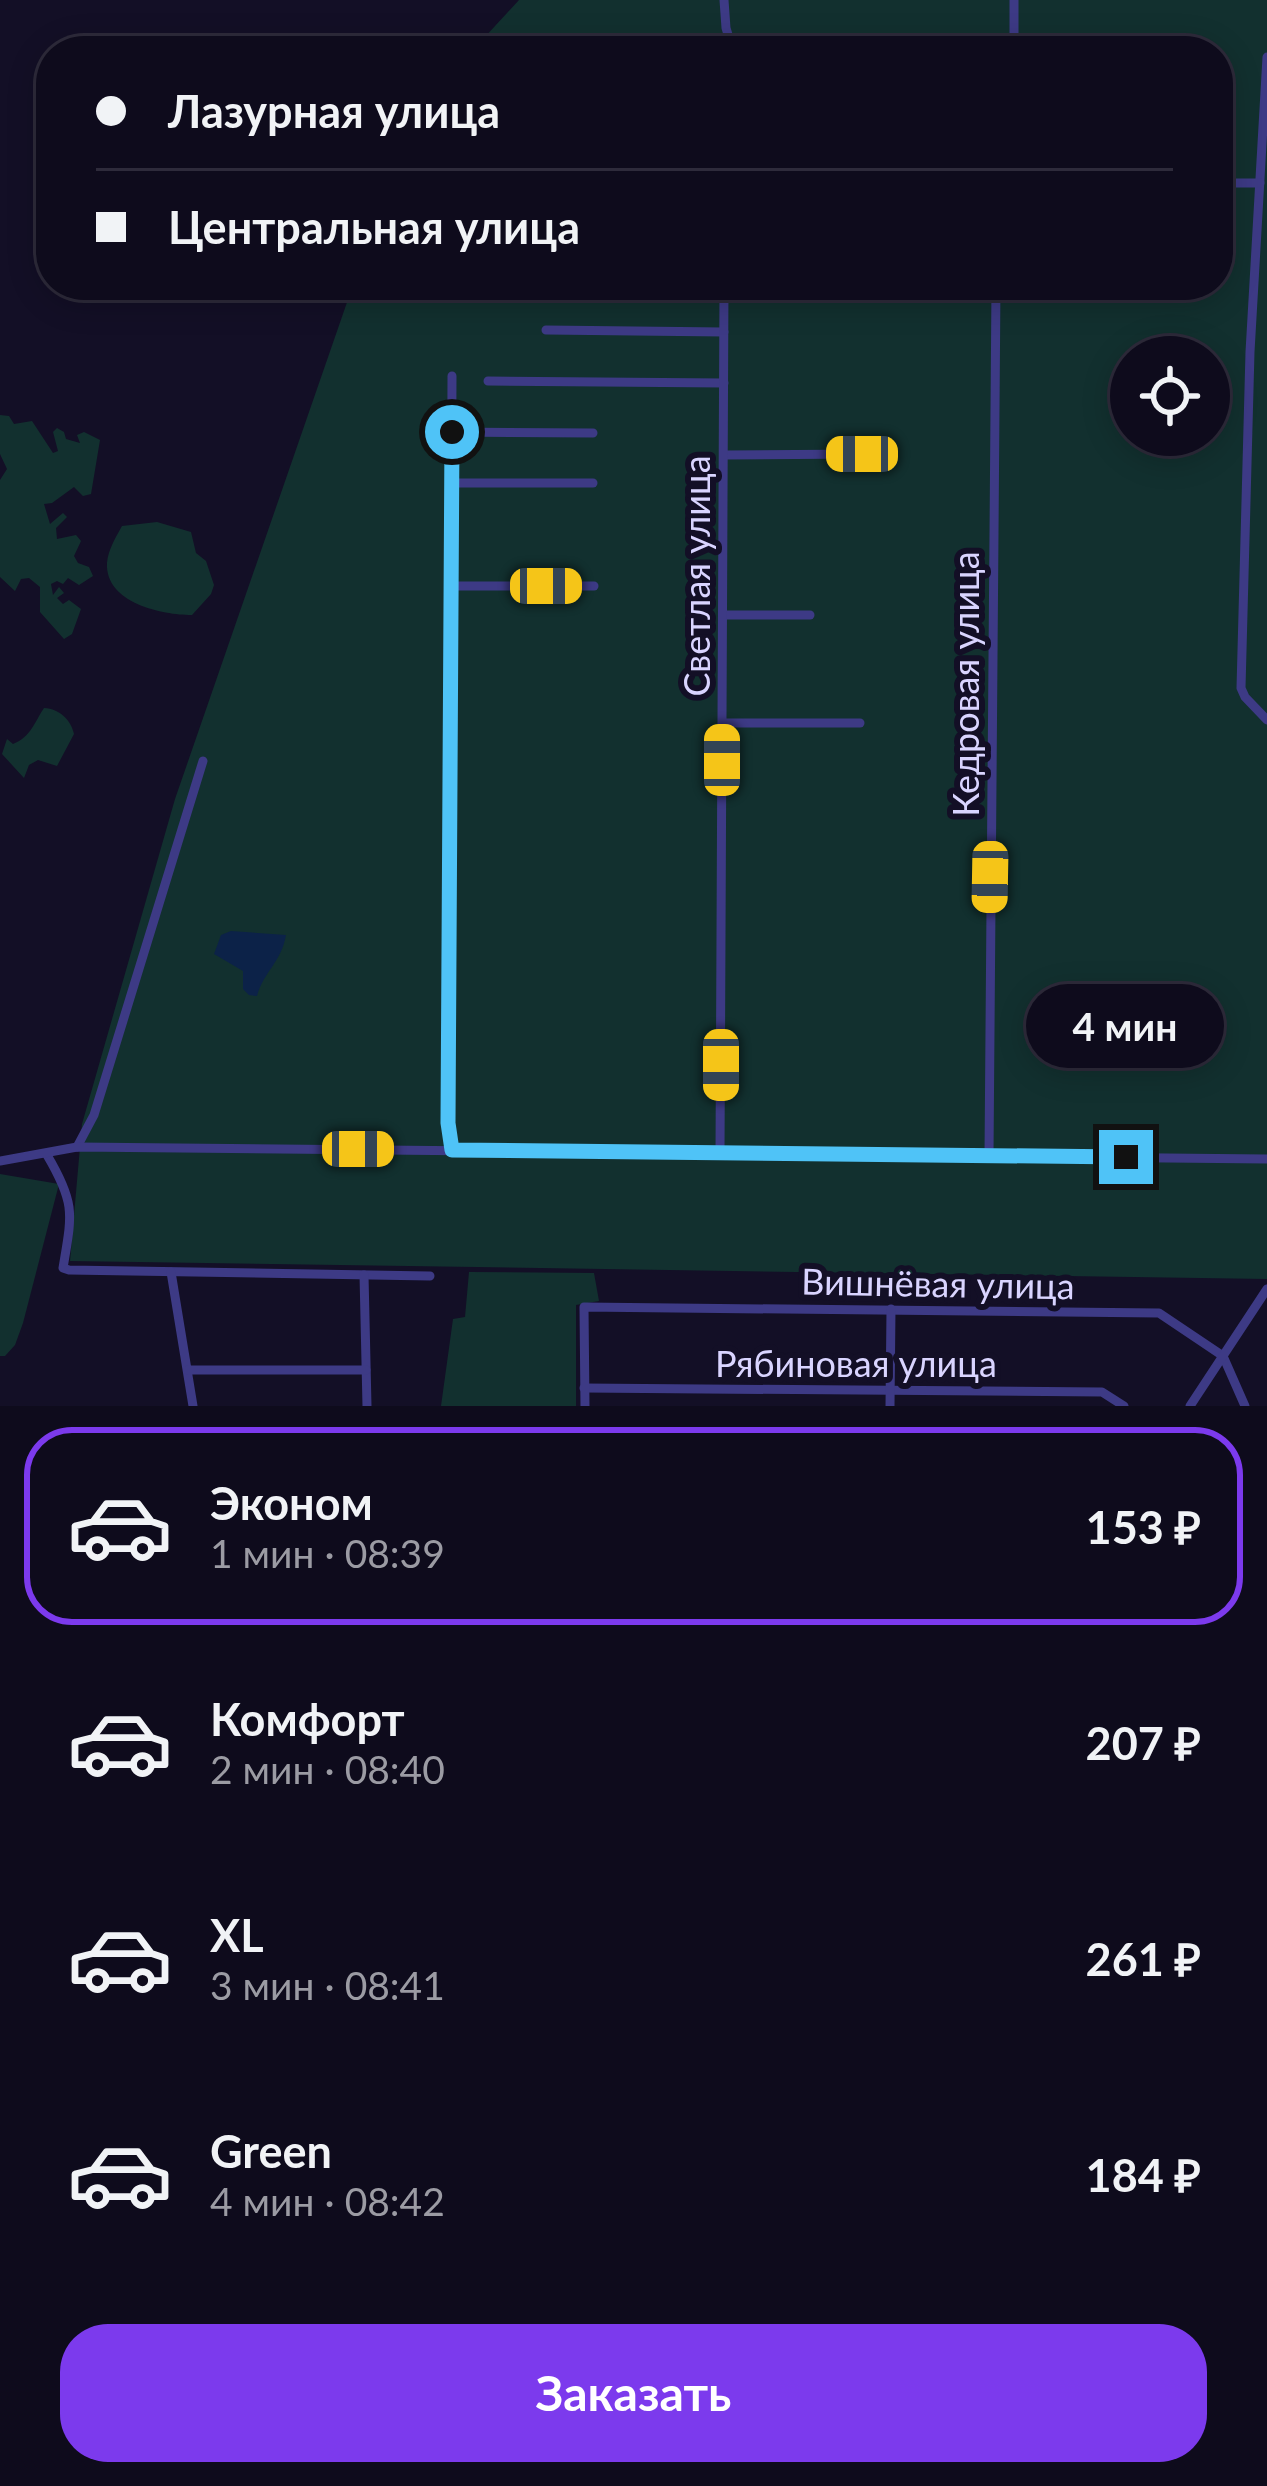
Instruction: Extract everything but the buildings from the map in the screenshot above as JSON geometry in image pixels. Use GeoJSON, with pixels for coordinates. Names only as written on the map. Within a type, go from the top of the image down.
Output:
{"type":"FeatureCollection","features":[{"type":"Feature","properties":{"kind":"street"},"geometry":{"type":"LineString","coordinates":[[724,0],[728,36]]}},
{"type":"Feature","properties":{"kind":"street"},"geometry":{"type":"LineString","coordinates":[[1014,0],[1014,36]]}},
{"type":"Feature","properties":{"kind":"street"},"geometry":{"type":"LineString","coordinates":[[1267,57],[1246,444],[1241,688],[1244,698],[1267,720]]}},
{"type":"Feature","properties":{"kind":"street"},"geometry":{"type":"LineString","coordinates":[[1233,183],[1260,183]]}},
{"type":"Feature","properties":{"kind":"street","name":"Светлая улица"},"geometry":{"type":"LineString","coordinates":[[720,1154],[724,300]]}},
{"type":"Feature","properties":{"kind":"street","name":"Кедровая улица"},"geometry":{"type":"LineString","coordinates":[[989,1155],[997,300]]}},
{"type":"Feature","properties":{"kind":"street"},"geometry":{"type":"LineString","coordinates":[[546,330],[724,332]]}},
{"type":"Feature","properties":{"kind":"street"},"geometry":{"type":"LineString","coordinates":[[452,376],[448,1123],[452,1150]]}},
{"type":"Feature","properties":{"kind":"street"},"geometry":{"type":"LineString","coordinates":[[488,381],[724,383]]}},
{"type":"Feature","properties":{"kind":"street"},"geometry":{"type":"LineString","coordinates":[[452,432],[593,433]]}},
{"type":"Feature","properties":{"kind":"street"},"geometry":{"type":"LineString","coordinates":[[724,454],[862,454]]}},
{"type":"Feature","properties":{"kind":"street"},"geometry":{"type":"LineString","coordinates":[[452,482],[593,483]]}},
{"type":"Feature","properties":{"kind":"street"},"geometry":{"type":"LineString","coordinates":[[451,586],[594,586]]}},
{"type":"Feature","properties":{"kind":"street"},"geometry":{"type":"LineString","coordinates":[[723,615],[810,615]]}},
{"type":"Feature","properties":{"kind":"street"},"geometry":{"type":"LineString","coordinates":[[722,723],[860,723]]}},
{"type":"Feature","properties":{"kind":"street"},"geometry":{"type":"LineString","coordinates":[[72,1148],[94,1115],[202,761]]}},
{"type":"Feature","properties":{"kind":"street"},"geometry":{"type":"LineString","coordinates":[[0,1161],[72,1148],[1267,1159]]}},
{"type":"Feature","properties":{"kind":"street"},"geometry":{"type":"LineString","coordinates":[[47,1155],[69,1191],[71,1215],[63,1268],[87,1273],[430,1276]]}},
{"type":"Feature","properties":{"kind":"street"},"geometry":{"type":"LineString","coordinates":[[171,1272],[194,1406]]}},
{"type":"Feature","properties":{"kind":"street"},"geometry":{"type":"LineString","coordinates":[[364,1274],[367,1406]]}},
{"type":"Feature","properties":{"kind":"street"},"geometry":{"type":"LineString","coordinates":[[1190,1406],[1267,1289]]}},
{"type":"Feature","properties":{"kind":"street","name":"Вишнёвая улица"},"geometry":{"type":"LineString","coordinates":[[584,1388],[584,1307],[1159,1313],[1223,1356]]}},
{"type":"Feature","properties":{"kind":"street"},"geometry":{"type":"LineString","coordinates":[[890,1406],[891,1309]]}},
{"type":"Feature","properties":{"kind":"street"},"geometry":{"type":"LineString","coordinates":[[1223,1356],[1245,1406]]}},
{"type":"Feature","properties":{"kind":"street"},"geometry":{"type":"LineString","coordinates":[[188,1370],[366,1370]]}},
{"type":"Feature","properties":{"kind":"street"},"geometry":{"type":"LineString","coordinates":[[584,1388],[585,1406]]}},
{"type":"Feature","properties":{"kind":"street","name":"Рябиновая улица"},"geometry":{"type":"LineString","coordinates":[[584,1388],[1102,1393],[1124,1406]]}},
{"type":"Feature","properties":{"kind":"green space"},"geometry":{"type":"Polygon","coordinates":[[[519,0],[1267,0],[1267,1279],[70,1261],[82,1124],[175,799],[348,300],[1233,300],[1233,36],[486,36],[519,0]]]}},
{"type":"Feature","properties":{"kind":"green space"},"geometry":{"type":"Polygon","coordinates":[[[0,415],[9,416],[14,424],[32,421],[53,453],[58,451],[53,432],[57,428],[66,439],[80,443],[77,435],[84,432],[100,440],[91,494],[83,496],[74,487],[44,504],[50,524],[63,513],[67,517],[56,528],[57,539],[76,535],[81,541],[74,556],[93,576],[79,585],[68,578],[63,584],[51,584],[53,595],[59,587],[64,593],[57,598],[63,604],[69,600],[81,609],[72,634],[64,639],[40,612],[40,587],[29,578],[21,579],[15,591],[0,577],[0,480],[7,469],[0,454],[0,415]]]}},
{"type":"Feature","properties":{"kind":"green space"},"geometry":{"type":"Polygon","coordinates":[[[157,522],[191,532],[196,553],[206,561],[214,585],[192,615],[138,604],[115,588],[109,577],[109,553],[122,526],[157,522]]]}},
{"type":"Feature","properties":{"kind":"green space"},"geometry":{"type":"Polygon","coordinates":[[[44,708],[64,716],[74,734],[57,766],[38,760],[29,765],[24,778],[2,754],[7,739],[13,744],[24,737],[44,708]]]}},
{"type":"Feature","properties":{"kind":"green space"},"geometry":{"type":"Polygon","coordinates":[[[0,1174],[59,1184],[23,1323],[5,1356],[0,1356],[0,1174]]]}},
{"type":"Feature","properties":{"kind":"green space"},"geometry":{"type":"Polygon","coordinates":[[[469,1272],[594,1273],[599,1301],[576,1305],[576,1406],[441,1406],[453,1319],[465,1317],[469,1272]]]}},
{"type":"Feature","properties":{"kind":"water"},"geometry":{"type":"Polygon","coordinates":[[[231,931],[286,935],[257,996],[243,989],[243,971],[214,954],[221,935],[231,931]]]}},
{"type":"Feature","properties":{"kind":"route"},"geometry":{"type":"LineString","coordinates":[[452,432],[448,1123],[452,1150],[1126,1157]]}}]}
